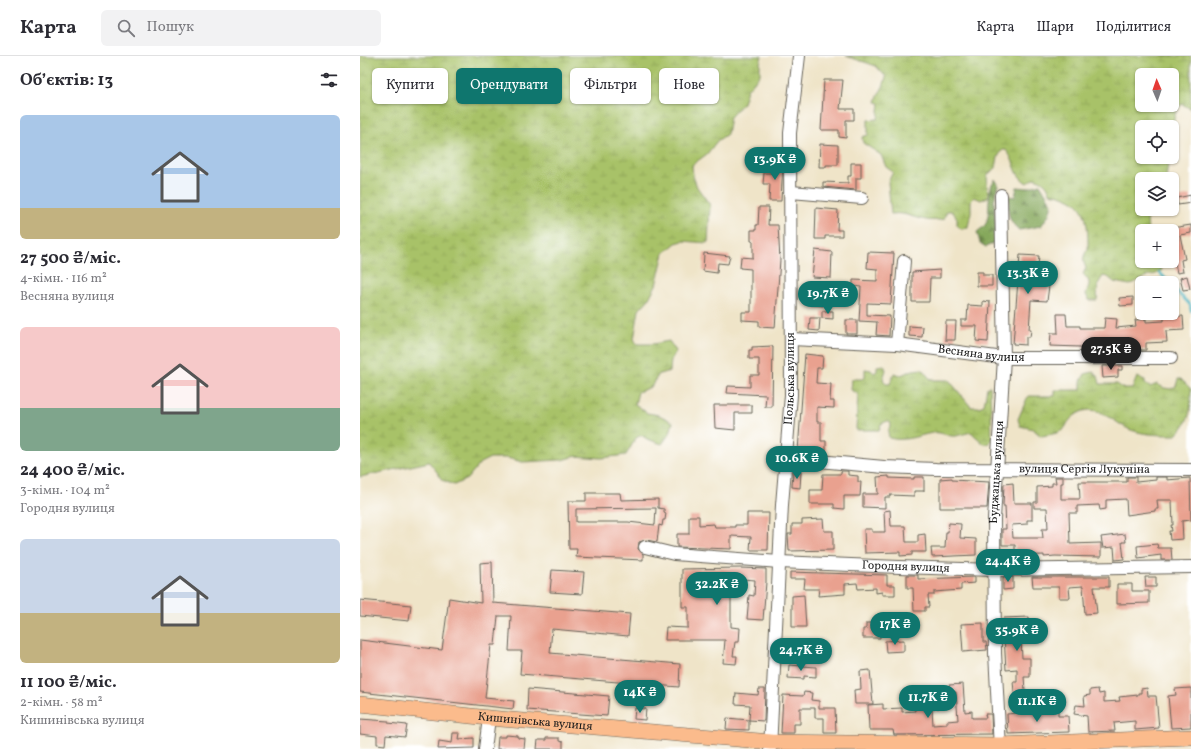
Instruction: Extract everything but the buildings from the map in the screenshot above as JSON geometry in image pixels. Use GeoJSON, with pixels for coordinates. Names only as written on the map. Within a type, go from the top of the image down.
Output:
{"type":"FeatureCollection","features":[{"type":"Feature","properties":{"kind":"main road","name":"Кишинівська вулиця"},"geometry":{"type":"LineString","coordinates":[[360,704],[770,746],[1000,747],[1191,737]]}},
{"type":"Feature","properties":{"kind":"street","name":"Польська вулиця"},"geometry":{"type":"LineString","coordinates":[[770,746],[792,339],[790,133],[799,56]]}},
{"type":"Feature","properties":{"kind":"street"},"geometry":{"type":"LineString","coordinates":[[791,192],[862,198]]}},
{"type":"Feature","properties":{"kind":"street","name":"Буджацька вулиця"},"geometry":{"type":"LineString","coordinates":[[1000,747],[995,653],[994,519],[1004,358],[1001,195]]}},
{"type":"Feature","properties":{"kind":"street"},"geometry":{"type":"LineString","coordinates":[[897,344],[904,261]]}},
{"type":"Feature","properties":{"kind":"street","name":"Весняна вулиця"},"geometry":{"type":"LineString","coordinates":[[792,339],[897,344],[1004,358],[1171,358]]}},
{"type":"Feature","properties":{"kind":"street","name":"вулиця Сергія Лукуніна"},"geometry":{"type":"LineString","coordinates":[[786,458],[884,467],[1191,470]]}},
{"type":"Feature","properties":{"kind":"street","name":"Городня вулиця"},"geometry":{"type":"LineString","coordinates":[[645,547],[674,554],[779,562],[994,570],[1191,567]]}},
{"type":"Feature","properties":{"kind":"street"},"geometry":{"type":"LineString","coordinates":[[485,749],[489,718]]}},
{"type":"Feature","properties":{"kind":"green space"},"geometry":{"type":"Polygon","coordinates":[[[360,56],[762,56],[760,63],[760,75],[747,90],[743,103],[730,117],[727,134],[717,141],[707,154],[692,165],[693,176],[697,187],[710,205],[708,243],[683,241],[676,243],[664,253],[656,285],[648,300],[639,310],[634,339],[637,344],[653,344],[669,341],[676,351],[671,360],[670,371],[659,374],[651,387],[638,392],[635,404],[647,413],[659,415],[673,422],[670,433],[662,444],[647,439],[641,435],[636,438],[626,455],[601,458],[575,456],[562,460],[522,462],[507,458],[490,458],[480,463],[467,479],[454,485],[442,480],[429,462],[360,477],[360,56]]]}},
{"type":"Feature","properties":{"kind":"green space"},"geometry":{"type":"Polygon","coordinates":[[[846,56],[1191,56],[1191,109],[1182,104],[1179,108],[1179,68],[1135,68],[1135,112],[1176,112],[1174,120],[1135,120],[1135,164],[1168,164],[1167,172],[1135,172],[1135,216],[1150,216],[1147,220],[1147,224],[1135,224],[1135,268],[1161,268],[1162,270],[1156,274],[1147,276],[1135,276],[1135,282],[1130,285],[1114,282],[1108,277],[1103,276],[1098,284],[1097,300],[1089,300],[1086,295],[1089,282],[1083,274],[1086,268],[1084,258],[1088,249],[1088,237],[1085,218],[1082,211],[1078,205],[1071,200],[1050,193],[1045,183],[1040,180],[1034,178],[1027,183],[1022,180],[1006,150],[1002,150],[998,157],[996,168],[987,175],[988,197],[981,200],[974,197],[971,201],[971,213],[968,227],[961,229],[957,225],[957,218],[952,211],[947,211],[944,219],[936,220],[922,219],[904,214],[891,214],[888,182],[893,172],[886,167],[881,155],[863,143],[862,137],[868,135],[868,120],[878,119],[880,103],[876,102],[886,77],[876,66],[846,56]]]}},
{"type":"Feature","properties":{"kind":"green space"},"geometry":{"type":"Polygon","coordinates":[[[995,179],[998,184],[994,201],[996,238],[994,243],[986,247],[980,243],[977,232],[984,226],[987,220],[990,190],[995,179]]]}},
{"type":"Feature","properties":{"kind":"green space"},"geometry":{"type":"Polygon","coordinates":[[[1040,184],[1052,204],[1049,215],[1041,226],[1019,230],[1010,219],[1008,206],[1009,196],[1015,197],[1017,187],[1027,188],[1040,184]]]}},
{"type":"Feature","properties":{"kind":"green space"},"geometry":{"type":"Polygon","coordinates":[[[884,365],[886,370],[883,379],[886,384],[890,384],[894,373],[901,375],[913,370],[922,369],[931,380],[949,380],[971,407],[979,407],[984,405],[987,387],[990,386],[992,439],[989,444],[984,444],[971,432],[956,436],[935,433],[905,439],[889,438],[888,432],[891,423],[887,421],[881,424],[879,430],[856,430],[858,394],[851,390],[852,379],[862,379],[865,377],[865,369],[871,370],[874,373],[877,371],[877,366],[884,365]]]}},
{"type":"Feature","properties":{"kind":"green space"},"geometry":{"type":"Polygon","coordinates":[[[1093,372],[1098,376],[1100,384],[1117,384],[1124,389],[1132,389],[1137,377],[1145,380],[1145,384],[1150,387],[1157,384],[1164,388],[1171,389],[1176,386],[1178,379],[1181,379],[1191,389],[1190,409],[1185,424],[1176,435],[1147,434],[1126,428],[1100,412],[1090,410],[1076,415],[1068,422],[1064,429],[1053,434],[1041,436],[1033,429],[1020,426],[1018,419],[1028,396],[1055,396],[1055,390],[1081,390],[1081,381],[1085,374],[1093,372]]]}},
{"type":"Feature","properties":{"kind":"waterway"},"geometry":{"type":"LineString","coordinates":[[1159,272],[1163,276]]}},
{"type":"Feature","properties":{"kind":"waterway"},"geometry":{"type":"LineString","coordinates":[[1179,293],[1190,305],[1191,311]]}}]}
